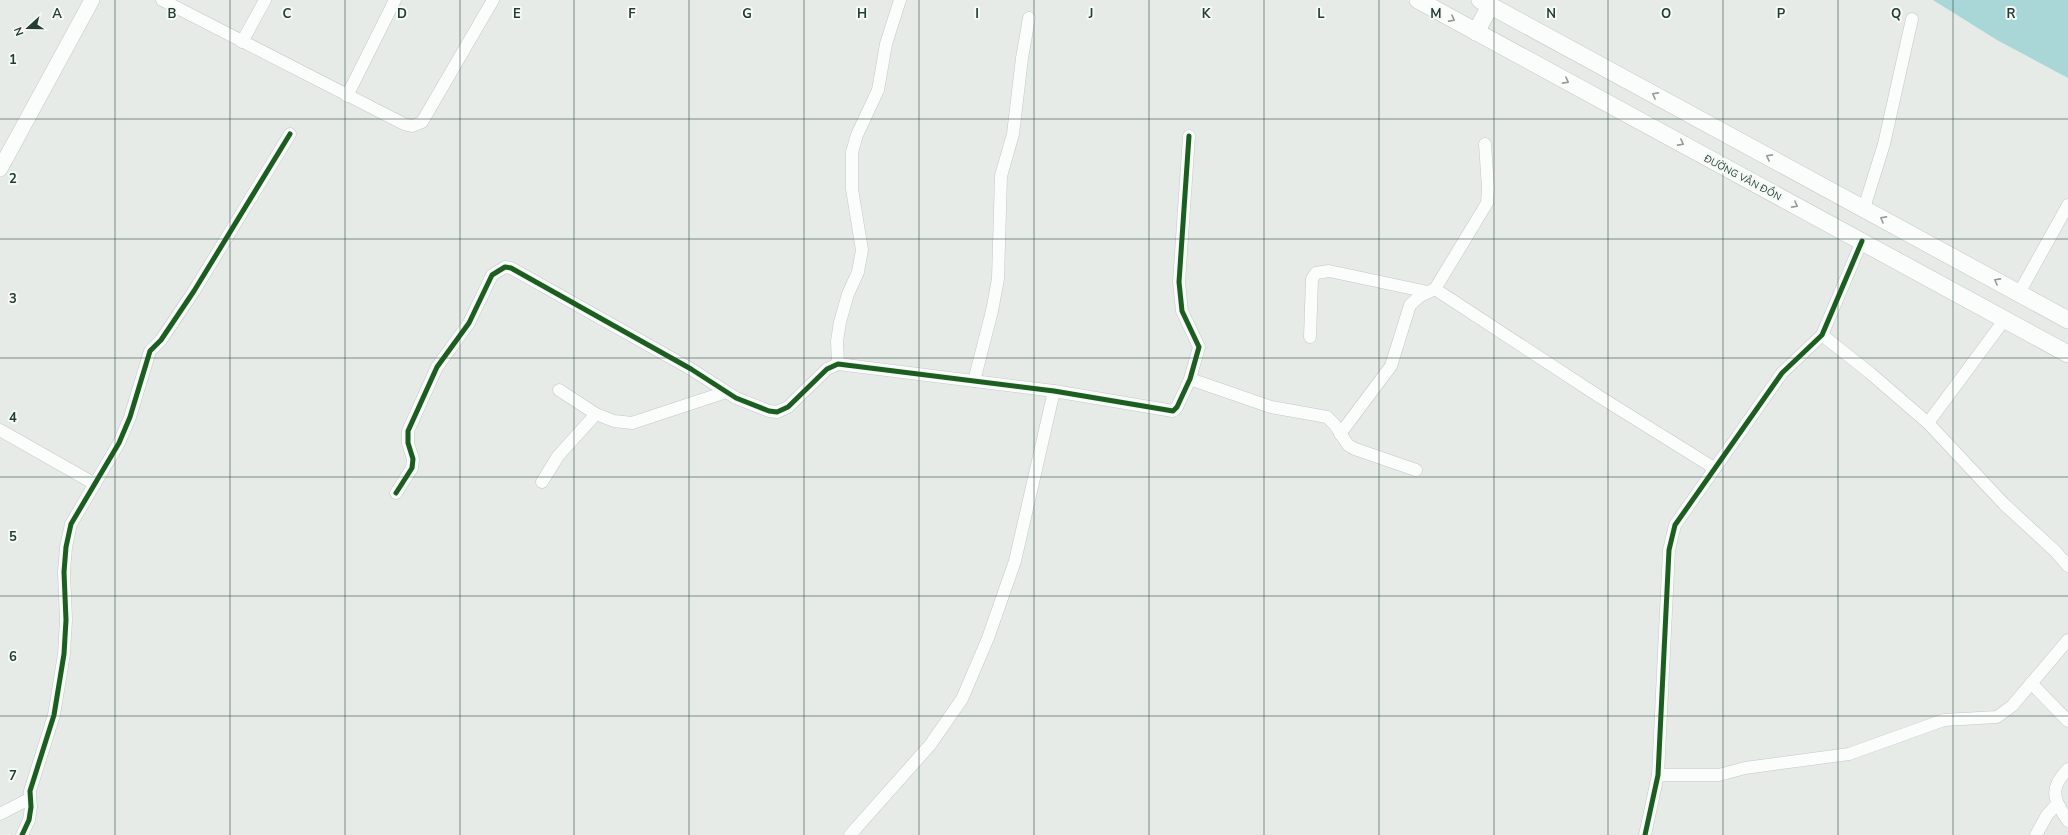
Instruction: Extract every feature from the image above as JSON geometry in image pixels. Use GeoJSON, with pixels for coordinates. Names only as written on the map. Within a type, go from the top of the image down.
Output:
{"type":"FeatureCollection","features":[{"type":"Feature","properties":{"kind":"main road","name":"ĐƯỜNG VÂN ĐỒN"},"geometry":{"type":"LineString","coordinates":[[1418,0],[2068,354]]}},
{"type":"Feature","properties":{"kind":"main road"},"geometry":{"type":"LineString","coordinates":[[1476,32],[1485,3],[2068,320]]}},
{"type":"Feature","properties":{"kind":"street"},"geometry":{"type":"LineString","coordinates":[[0,169],[92,0]]}},
{"type":"Feature","properties":{"kind":"street"},"geometry":{"type":"LineString","coordinates":[[162,0],[347,96],[404,124],[412,126],[422,122],[492,0]]}},
{"type":"Feature","properties":{"kind":"street"},"geometry":{"type":"LineString","coordinates":[[242,42],[265,0]]}},
{"type":"Feature","properties":{"kind":"street"},"geometry":{"type":"LineString","coordinates":[[347,96],[395,0]]}},
{"type":"Feature","properties":{"kind":"street"},"geometry":{"type":"LineString","coordinates":[[838,364],[837,341],[840,322],[848,294],[858,272],[862,250],[852,189],[852,152],[857,135],[878,90],[886,44],[900,0]]}},
{"type":"Feature","properties":{"kind":"street"},"geometry":{"type":"LineString","coordinates":[[974,381],[994,298],[999,254],[1001,176],[1016,120],[1022,58],[1029,18]]}},
{"type":"Feature","properties":{"kind":"street"},"geometry":{"type":"LineString","coordinates":[[1864,208],[1884,144],[1912,19]]}},
{"type":"Feature","properties":{"kind":"street"},"geometry":{"type":"LineString","coordinates":[[22,835],[29,820],[31,807],[29,799],[54,715],[64,654],[66,620],[64,572],[66,547],[71,524],[119,443],[130,417],[150,351],[161,340],[194,291],[290,134]]}},
{"type":"Feature","properties":{"kind":"street"},"geometry":{"type":"LineString","coordinates":[[396,493],[412,468],[413,459],[408,443],[408,431],[437,367],[470,319],[492,275],[506,267],[511,268],[691,369],[736,398],[770,411],[777,412],[788,407],[828,369],[838,364],[1054,391],[1169,411],[1176,407],[1190,379],[1199,347],[1182,311],[1179,282],[1189,136]]}},
{"type":"Feature","properties":{"kind":"street"},"geometry":{"type":"LineString","coordinates":[[1340,434],[1391,366],[1410,305],[1432,290],[1487,203],[1488,188],[1485,144]]}},
{"type":"Feature","properties":{"kind":"street"},"geometry":{"type":"LineString","coordinates":[[2019,293],[2056,230],[2068,205]]}},
{"type":"Feature","properties":{"kind":"street"},"geometry":{"type":"LineString","coordinates":[[1645,835],[1658,775],[1669,550],[1675,524],[1782,373],[1822,335],[1862,241]]}},
{"type":"Feature","properties":{"kind":"street"},"geometry":{"type":"LineString","coordinates":[[1310,337],[1312,279],[1316,272],[1329,271],[1432,290],[1714,468]]}},
{"type":"Feature","properties":{"kind":"street"},"geometry":{"type":"LineString","coordinates":[[1928,423],[2005,319]]}},
{"type":"Feature","properties":{"kind":"street"},"geometry":{"type":"LineString","coordinates":[[1822,335],[1870,373],[1928,423],[2004,504],[2055,551],[2068,566]]}},
{"type":"Feature","properties":{"kind":"street"},"geometry":{"type":"LineString","coordinates":[[1190,379],[1271,406],[1327,417],[1348,445],[1354,449],[1416,470]]}},
{"type":"Feature","properties":{"kind":"street"},"geometry":{"type":"LineString","coordinates":[[559,390],[596,414],[614,421],[632,423],[726,392]]}},
{"type":"Feature","properties":{"kind":"street"},"geometry":{"type":"LineString","coordinates":[[850,835],[930,746],[962,699],[988,638],[1015,561],[1054,391]]}},
{"type":"Feature","properties":{"kind":"street"},"geometry":{"type":"LineString","coordinates":[[542,482],[558,456],[596,414]]}},
{"type":"Feature","properties":{"kind":"street"},"geometry":{"type":"LineString","coordinates":[[0,430],[95,484]]}},
{"type":"Feature","properties":{"kind":"street"},"geometry":{"type":"LineString","coordinates":[[1658,775],[1719,775],[1745,768],[1850,754],[1944,720],[1997,717],[2012,706],[2068,640]]}},
{"type":"Feature","properties":{"kind":"street"},"geometry":{"type":"LineString","coordinates":[[2031,683],[2068,721]]}},
{"type":"Feature","properties":{"kind":"street"},"geometry":{"type":"LineString","coordinates":[[2068,769],[2056,783],[2055,792],[2057,804],[2068,821]]}},
{"type":"Feature","properties":{"kind":"street"},"geometry":{"type":"LineString","coordinates":[[0,814],[29,799]]}},
{"type":"Feature","properties":{"kind":"street"},"geometry":{"type":"LineString","coordinates":[[2036,835],[2047,815],[2057,804]]}},
{"type":"Feature","properties":{"kind":"water"},"geometry":{"type":"Polygon","coordinates":[[[1933,0],[2068,0],[2068,78],[1997,40],[1933,0]]]}},
{"type":"Feature","properties":{"kind":"cycle path"},"geometry":{"type":"LineString","coordinates":[[22,835],[29,820],[31,807],[30,791],[54,715],[64,654],[66,620],[64,572],[66,547],[71,524],[119,443],[130,417],[150,351],[161,340],[194,291],[290,134]]}},
{"type":"Feature","properties":{"kind":"cycle path"},"geometry":{"type":"LineString","coordinates":[[396,493],[412,468],[413,459],[408,443],[408,431],[437,367],[469,323],[492,275],[505,267],[511,268],[691,369],[736,398],[769,411],[777,412],[788,407],[827,369],[838,364],[1054,391],[1173,411],[1177,407],[1190,379],[1199,347],[1182,311],[1179,282],[1189,136]]}},
{"type":"Feature","properties":{"kind":"cycle path"},"geometry":{"type":"LineString","coordinates":[[1645,835],[1658,775],[1669,550],[1675,525],[1782,373],[1822,335],[1862,241]]}}]}
